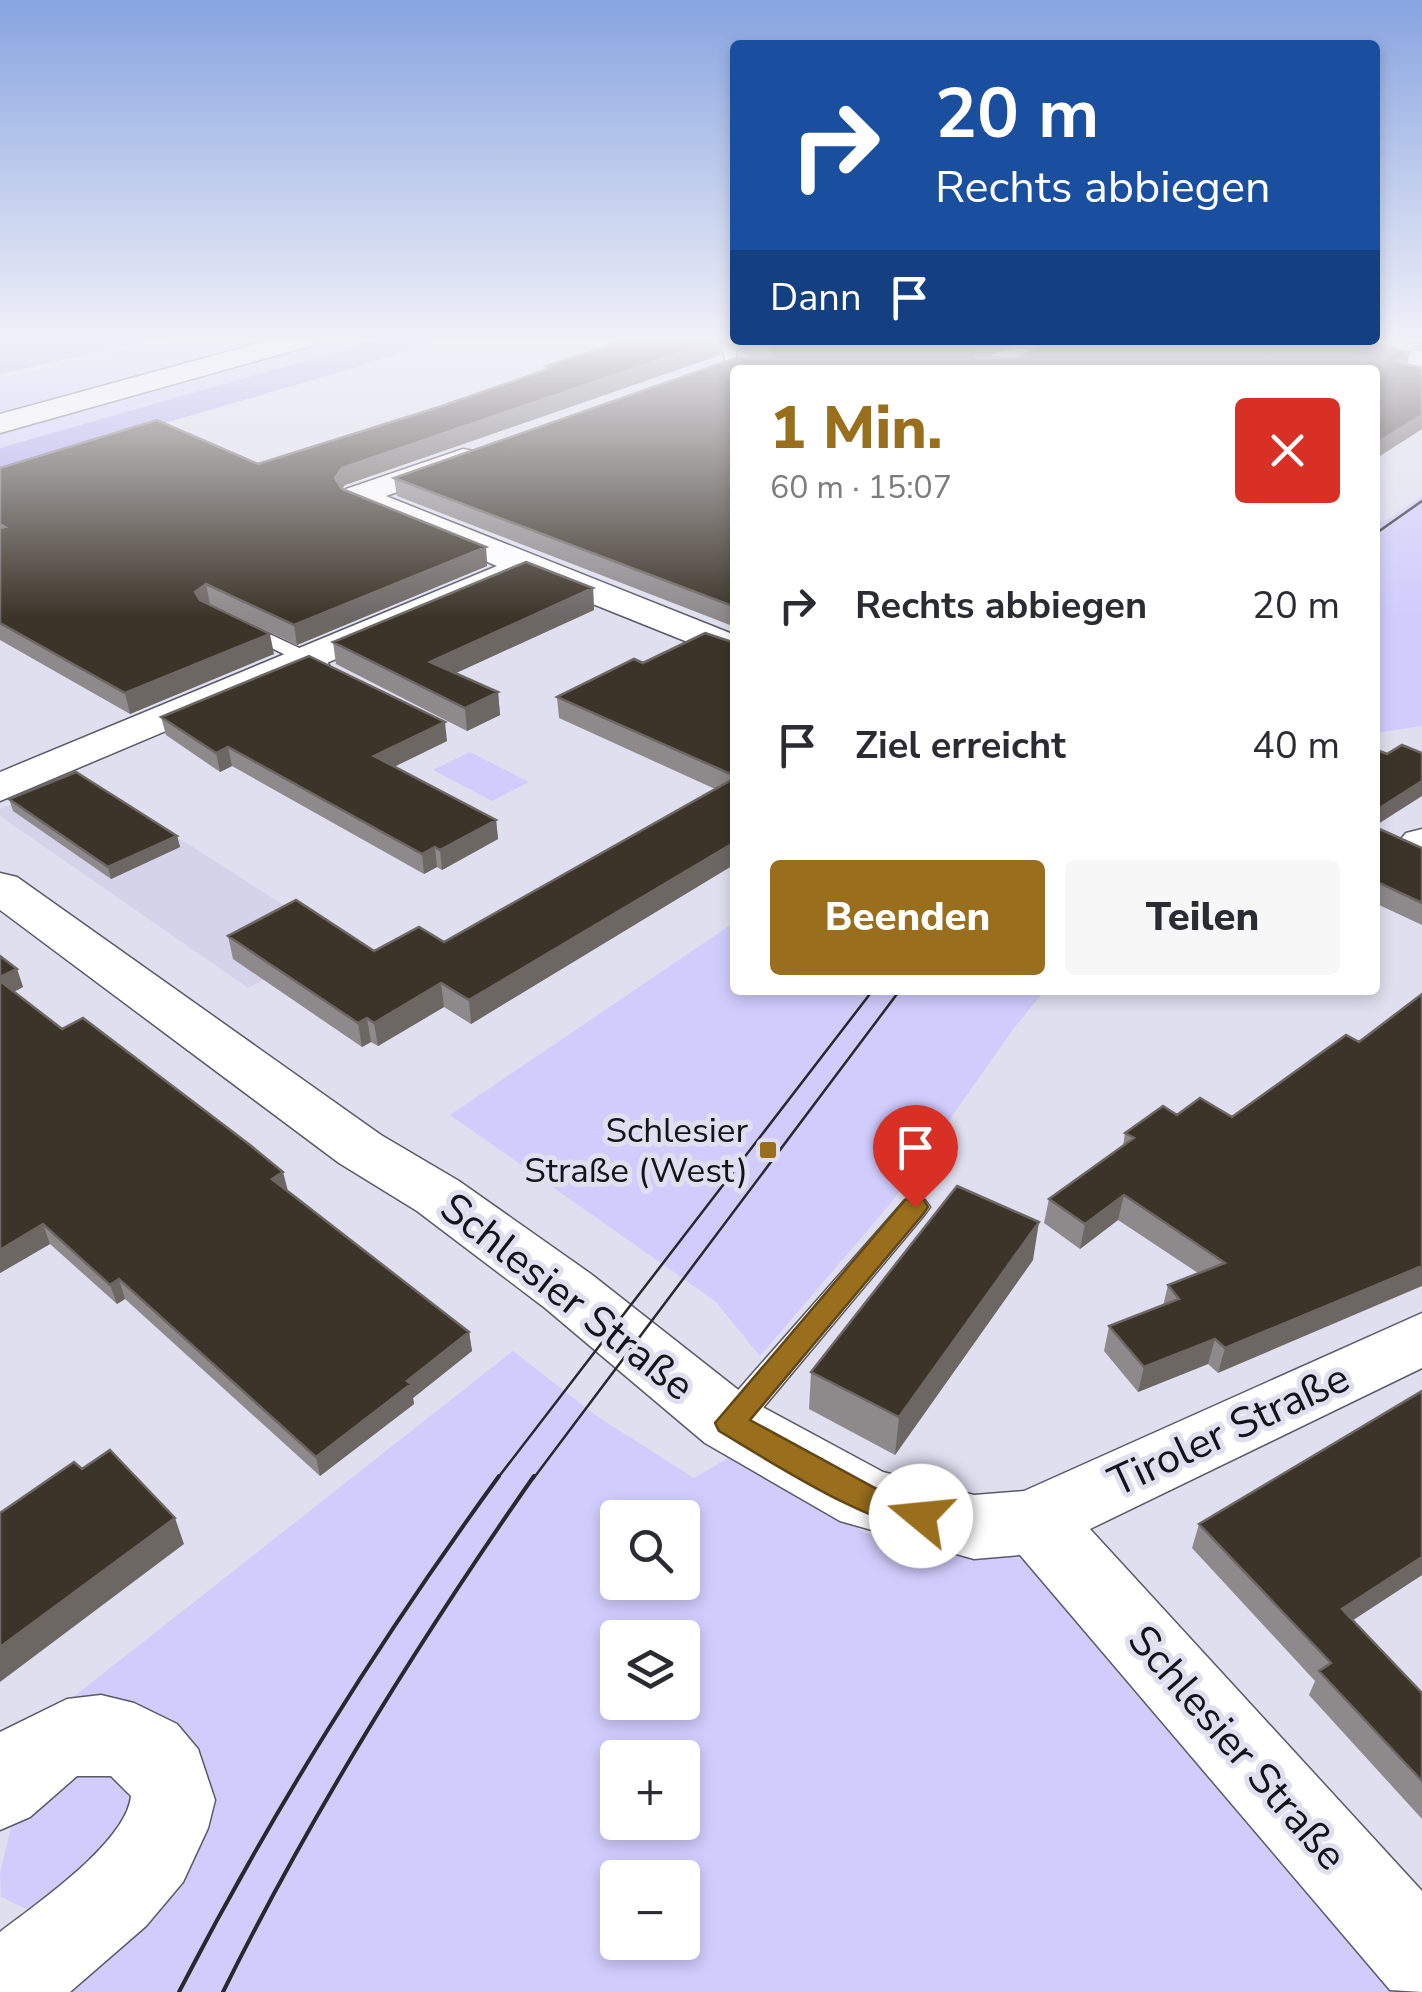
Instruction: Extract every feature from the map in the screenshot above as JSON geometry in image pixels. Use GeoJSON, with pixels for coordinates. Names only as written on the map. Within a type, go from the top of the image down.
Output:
{"type":"FeatureCollection","features":[{"type":"Feature","properties":{"kind":"street"},"geometry":{"type":"LineString","coordinates":[[490,448],[357,496],[730,647]]}},
{"type":"Feature","properties":{"kind":"street"},"geometry":{"type":"LineString","coordinates":[[0,788],[528,566]]}},
{"type":"Feature","properties":{"kind":"street","name":"Schlesier Straße"},"geometry":{"type":"LineString","coordinates":[[0,887],[360,1149],[438,1196],[568,1291],[730,1423],[866,1499],[974,1527],[1036,1520],[1422,1958]]}},
{"type":"Feature","properties":{"kind":"street","name":"Tiroler Straße"},"geometry":{"type":"LineString","coordinates":[[1036,1520],[1422,1338]]}},
{"type":"Feature","properties":{"kind":"street"},"geometry":{"type":"LineString","coordinates":[[0,1788],[25,1761],[68,1739],[105,1734],[135,1742],[149,1752],[162,1767],[174,1799],[162,1837],[137,1872],[0,1991]]}},
{"type":"Feature","properties":{"kind":"lane"},"geometry":{"type":"LineString","coordinates":[[226,619],[340,676]]}},
{"type":"Feature","properties":{"kind":"lane"},"geometry":{"type":"LineString","coordinates":[[730,1423],[915,1207]]}},
{"type":"Feature","properties":{"kind":"shaded area"},"geometry":{"type":"Polygon","coordinates":[[[0,432],[56,432],[0,448],[0,432]]]}},
{"type":"Feature","properties":{"kind":"shaded area"},"geometry":{"type":"Polygon","coordinates":[[[56,432],[134,432],[0,471],[0,448],[56,432]]]}},
{"type":"Feature","properties":{"kind":"shaded area"},"geometry":{"type":"Polygon","coordinates":[[[1422,496],[1422,726],[1380,732],[1380,520],[1385,521],[1422,496]]]}},
{"type":"Feature","properties":{"kind":"shaded area"},"geometry":{"type":"Polygon","coordinates":[[[470,752],[529,782],[492,801],[433,770],[470,752]]]}},
{"type":"Feature","properties":{"kind":"shaded area"},"geometry":{"type":"Polygon","coordinates":[[[80,775],[338,940],[248,988],[0,816],[0,809],[80,775]]]}},
{"type":"Feature","properties":{"kind":"shaded area"},"geometry":{"type":"Polygon","coordinates":[[[730,925],[730,995],[1041,995],[891,1203],[760,1356],[715,1301],[450,1115],[730,925]]]}},
{"type":"Feature","properties":{"kind":"shaded area"},"geometry":{"type":"Polygon","coordinates":[[[513,1351],[598,1417],[694,1478],[735,1454],[865,1533],[1001,1549],[1038,1569],[1403,1992],[64,1992],[179,1869],[80,1704],[72,1698],[513,1351]]]}},
{"type":"Feature","properties":{"kind":"shaded area"},"geometry":{"type":"Polygon","coordinates":[[[101,1770],[126,1789],[132,1811],[120,1838],[47,1905],[26,1909],[1,1897],[0,1873],[13,1819],[52,1778],[101,1770]]]}},
{"type":"Feature","properties":{"kind":"building"},"geometry":{"type":"Polygon","coordinates":[[[118,432],[184,432],[258,464],[360,432],[448,432],[342,468],[335,478],[342,489],[486,547],[294,625],[206,584],[195,592],[200,600],[270,634],[125,693],[0,623],[0,528],[5,527],[0,524],[0,468],[118,432]]]}},
{"type":"Feature","properties":{"kind":"building"},"geometry":{"type":"Polygon","coordinates":[[[525,432],[730,432],[730,605],[394,478],[525,432]]]}},
{"type":"Feature","properties":{"kind":"building"},"geometry":{"type":"Polygon","coordinates":[[[1380,432],[1395,432],[1380,441],[1380,432]]]}},
{"type":"Feature","properties":{"kind":"building"},"geometry":{"type":"Polygon","coordinates":[[[526,562],[593,588],[430,662],[498,692],[465,708],[333,642],[526,562]]]}},
{"type":"Feature","properties":{"kind":"building"},"geometry":{"type":"Polygon","coordinates":[[[705,633],[730,641],[730,774],[557,697],[634,659],[643,663],[705,633]]]}},
{"type":"Feature","properties":{"kind":"building"},"geometry":{"type":"Polygon","coordinates":[[[309,656],[445,722],[374,756],[496,820],[440,850],[435,847],[422,854],[228,747],[216,753],[161,717],[309,656]]]}},
{"type":"Feature","properties":{"kind":"building"},"geometry":{"type":"Polygon","coordinates":[[[1402,745],[1422,753],[1422,781],[1380,808],[1380,751],[1387,754],[1402,745]]]}},
{"type":"Feature","properties":{"kind":"building"},"geometry":{"type":"Polygon","coordinates":[[[76,772],[177,836],[108,867],[9,799],[76,772]]]}},
{"type":"Feature","properties":{"kind":"building"},"geometry":{"type":"Polygon","coordinates":[[[730,781],[730,845],[469,1000],[441,983],[374,1023],[367,1018],[358,1023],[228,936],[296,900],[374,951],[419,927],[444,942],[730,781]]]}},
{"type":"Feature","properties":{"kind":"building"},"geometry":{"type":"Polygon","coordinates":[[[1380,829],[1422,848],[1422,903],[1380,883],[1380,829]]]}},
{"type":"Feature","properties":{"kind":"building"},"geometry":{"type":"Polygon","coordinates":[[[0,956],[17,969],[0,977],[0,956]]]}},
{"type":"Feature","properties":{"kind":"building"},"geometry":{"type":"Polygon","coordinates":[[[0,981],[62,1029],[83,1018],[250,1145],[283,1172],[272,1179],[469,1332],[407,1381],[411,1384],[316,1457],[119,1279],[110,1285],[43,1224],[0,1250],[0,981]]]}},
{"type":"Feature","properties":{"kind":"building"},"geometry":{"type":"Polygon","coordinates":[[[1422,994],[1422,1266],[1225,1348],[1215,1339],[1144,1367],[1109,1326],[1179,1299],[1168,1285],[1225,1263],[1124,1195],[1085,1224],[1049,1199],[1134,1138],[1125,1133],[1163,1106],[1177,1115],[1200,1098],[1232,1117],[1346,1035],[1359,1042],[1422,994]]]}},
{"type":"Feature","properties":{"kind":"building"},"geometry":{"type":"Polygon","coordinates":[[[957,1186],[1039,1222],[899,1417],[811,1372],[957,1186]]]}},
{"type":"Feature","properties":{"kind":"building"},"geometry":{"type":"Polygon","coordinates":[[[1422,1391],[1422,1557],[1342,1609],[1422,1693],[1422,1781],[1319,1671],[1331,1663],[1199,1524],[1422,1391]]]}},
{"type":"Feature","properties":{"kind":"building"},"geometry":{"type":"Polygon","coordinates":[[[110,1450],[175,1518],[0,1647],[0,1513],[74,1462],[82,1469],[110,1450]]]}},
{"type":"Feature","properties":{"kind":"tram line"},"geometry":{"type":"LineString","coordinates":[[1380,530],[1422,501]]}},
{"type":"Feature","properties":{"kind":"tram line"},"geometry":{"type":"LineString","coordinates":[[497,1479],[869,995]]}},
{"type":"Feature","properties":{"kind":"tram line"},"geometry":{"type":"LineString","coordinates":[[533,1479],[896,995]]}},
{"type":"Feature","properties":{"kind":"tram line"},"geometry":{"type":"LineString","coordinates":[[179,1992],[252,1857],[329,1728],[499,1476]]}},
{"type":"Feature","properties":{"kind":"tram line"},"geometry":{"type":"LineString","coordinates":[[223,1992],[293,1858],[369,1728],[534,1476]]}},
{"type":"Feature","properties":{"kind":"place","name":"Schlesier Straße (West)"},"geometry":{"type":"Point","coordinates":[768,1150]}},
{"type":"Feature","properties":{"kind":"route"},"geometry":{"type":"LineString","coordinates":[[915,1207],[730,1423],[866,1499],[921,1516]]}}]}
